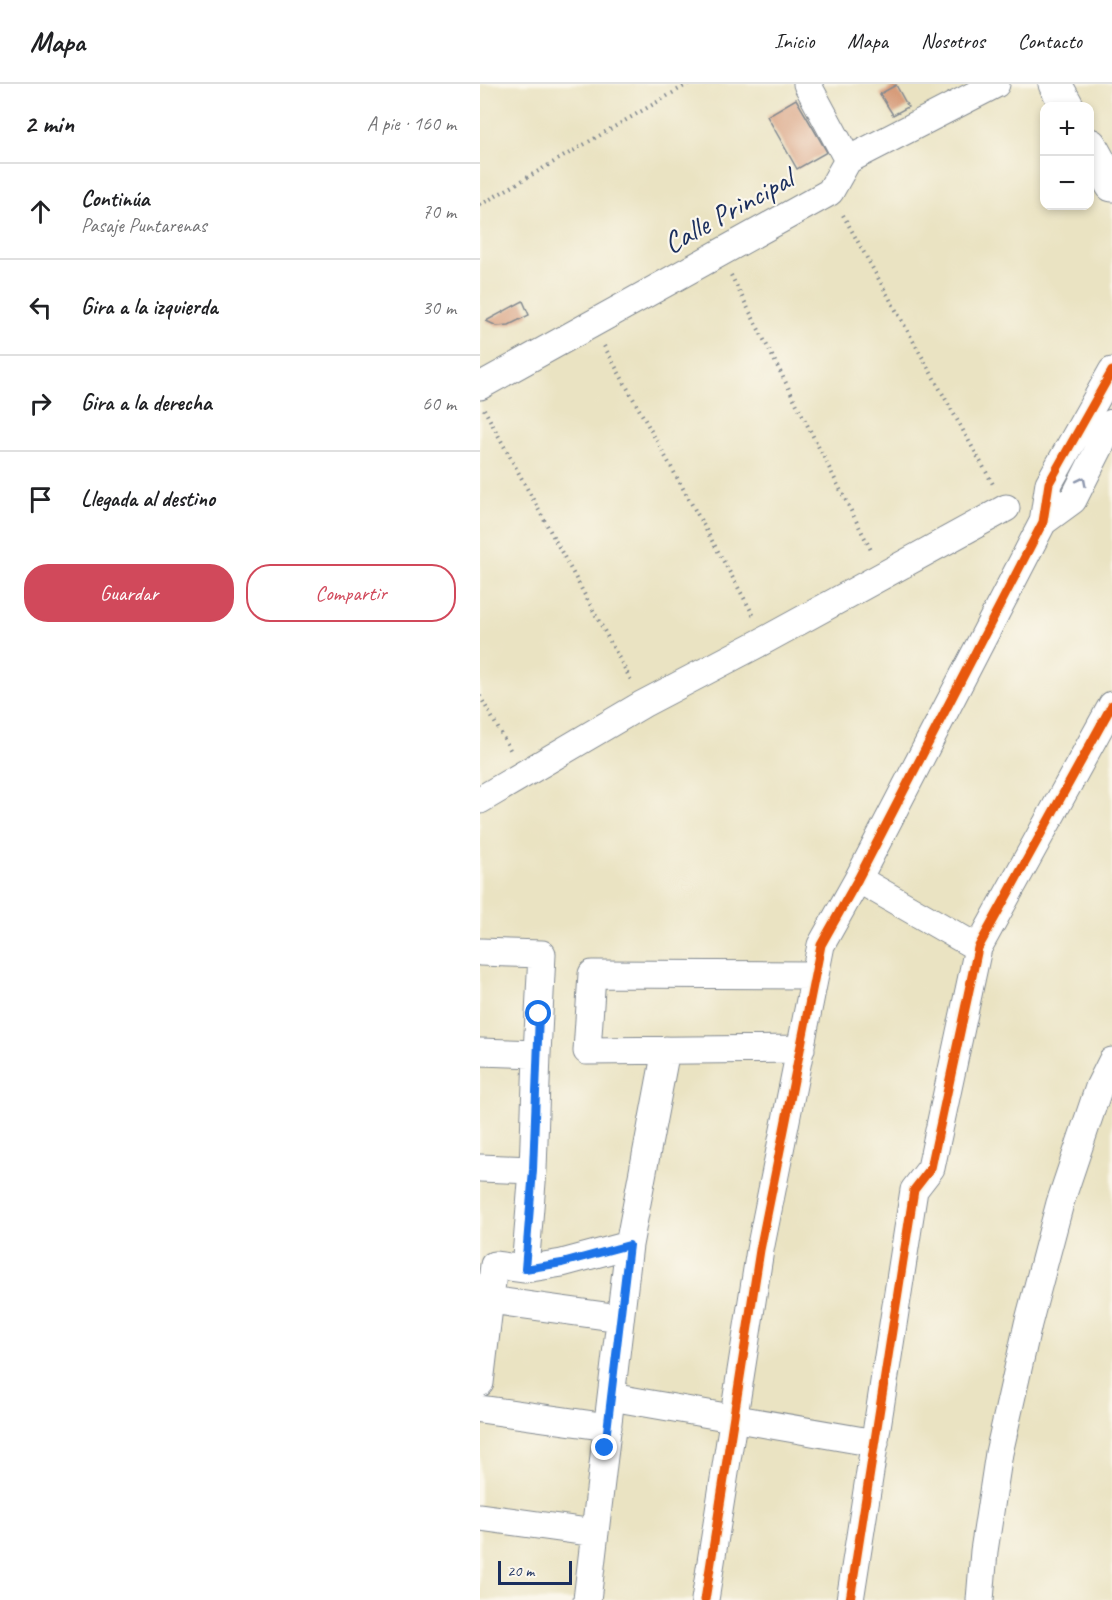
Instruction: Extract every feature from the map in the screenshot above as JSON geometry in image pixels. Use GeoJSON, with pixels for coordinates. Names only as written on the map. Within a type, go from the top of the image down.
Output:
{"type":"FeatureCollection","features":[{"type":"Feature","properties":{"kind":"main road"},"geometry":{"type":"LineString","coordinates":[[1055,84],[1065,102]]}},
{"type":"Feature","properties":{"kind":"main road"},"geometry":{"type":"LineString","coordinates":[[1094,154],[1112,185]]}},
{"type":"Feature","properties":{"kind":"street"},"geometry":{"type":"LineString","coordinates":[[807,84],[848,160],[996,84]]}},
{"type":"Feature","properties":{"kind":"street","name":"Calle Principal"},"geometry":{"type":"LineString","coordinates":[[482,384],[830,192],[848,160]]}},
{"type":"Feature","properties":{"kind":"street"},"geometry":{"type":"LineString","coordinates":[[705,1600],[760,1250],[821,945],[858,879],[1043,522],[1049,483],[1112,371]]}},
{"type":"Feature","properties":{"kind":"street"},"geometry":{"type":"LineString","coordinates":[[1043,522],[1073,500],[1112,423]]}},
{"type":"Feature","properties":{"kind":"street"},"geometry":{"type":"LineString","coordinates":[[480,800],[643,704],[1006,508]]}},
{"type":"Feature","properties":{"kind":"street"},"geometry":{"type":"LineString","coordinates":[[850,1600],[914,1190],[931,1168],[978,948],[1112,705]]}},
{"type":"Feature","properties":{"kind":"street"},"geometry":{"type":"LineString","coordinates":[[858,879],[978,948]]}},
{"type":"Feature","properties":{"kind":"street"},"geometry":{"type":"LineString","coordinates":[[480,952],[542,954],[533,1170],[525,1269]]}},
{"type":"Feature","properties":{"kind":"street"},"geometry":{"type":"LineString","coordinates":[[801,1048],[587,1051],[592,974],[815,975]]}},
{"type":"Feature","properties":{"kind":"street"},"geometry":{"type":"LineString","coordinates":[[588,1600],[629,1245],[666,1050]]}},
{"type":"Feature","properties":{"kind":"street"},"geometry":{"type":"LineString","coordinates":[[480,1052],[537,1054]]}},
{"type":"Feature","properties":{"kind":"street"},"geometry":{"type":"LineString","coordinates":[[980,1600],[984,1551],[999,1453],[1028,1324],[1060,1203],[1099,1088],[1112,1061]]}},
{"type":"Feature","properties":{"kind":"street"},"geometry":{"type":"LineString","coordinates":[[480,1168],[533,1170]]}},
{"type":"Feature","properties":{"kind":"street"},"geometry":{"type":"LineString","coordinates":[[480,1383],[494,1265],[525,1269],[562,1263],[629,1245]]}},
{"type":"Feature","properties":{"kind":"street"},"geometry":{"type":"LineString","coordinates":[[490,1300],[620,1318]]}},
{"type":"Feature","properties":{"kind":"street"},"geometry":{"type":"LineString","coordinates":[[611,1398],[875,1443]]}},
{"type":"Feature","properties":{"kind":"street"},"geometry":{"type":"LineString","coordinates":[[480,1408],[608,1427]]}},
{"type":"Feature","properties":{"kind":"street"},"geometry":{"type":"LineString","coordinates":[[480,1517],[595,1533]]}},
{"type":"Feature","properties":{"kind":"path"},"geometry":{"type":"LineString","coordinates":[[480,205],[688,84]]}},
{"type":"Feature","properties":{"kind":"path"},"geometry":{"type":"LineString","coordinates":[[830,192],[1006,508]]}},
{"type":"Feature","properties":{"kind":"path"},"geometry":{"type":"LineString","coordinates":[[720,254],[883,574]]}},
{"type":"Feature","properties":{"kind":"path"},"geometry":{"type":"LineString","coordinates":[[591,324],[767,639]]}},
{"type":"Feature","properties":{"kind":"path"},"geometry":{"type":"LineString","coordinates":[[482,384],[643,704]]}},
{"type":"Feature","properties":{"kind":"path"},"geometry":{"type":"LineString","coordinates":[[480,696],[524,775]]}},
{"type":"Feature","properties":{"kind":"building"},"geometry":{"type":"Polygon","coordinates":[[[896,85],[908,107],[893,115],[880,94],[896,85]]]}},
{"type":"Feature","properties":{"kind":"building"},"geometry":{"type":"Polygon","coordinates":[[[796,99],[827,152],[797,169],[767,116],[796,99]]]}},
{"type":"Feature","properties":{"kind":"building"},"geometry":{"type":"Polygon","coordinates":[[[523,301],[529,315],[509,325],[497,326],[486,321],[523,301]]]}},
{"type":"Feature","properties":{"kind":"cycle path"},"geometry":{"type":"LineString","coordinates":[[705,1600],[760,1250],[821,945],[858,879],[1043,522],[1049,483],[1112,371]]}},
{"type":"Feature","properties":{"kind":"cycle path"},"geometry":{"type":"LineString","coordinates":[[850,1600],[914,1190],[931,1168],[978,948],[1112,705]]}},
{"type":"Feature","properties":{"kind":"route"},"geometry":{"type":"LineString","coordinates":[[539,1014],[533,1170],[525,1269],[562,1263],[629,1245],[605,1448]]}}]}
